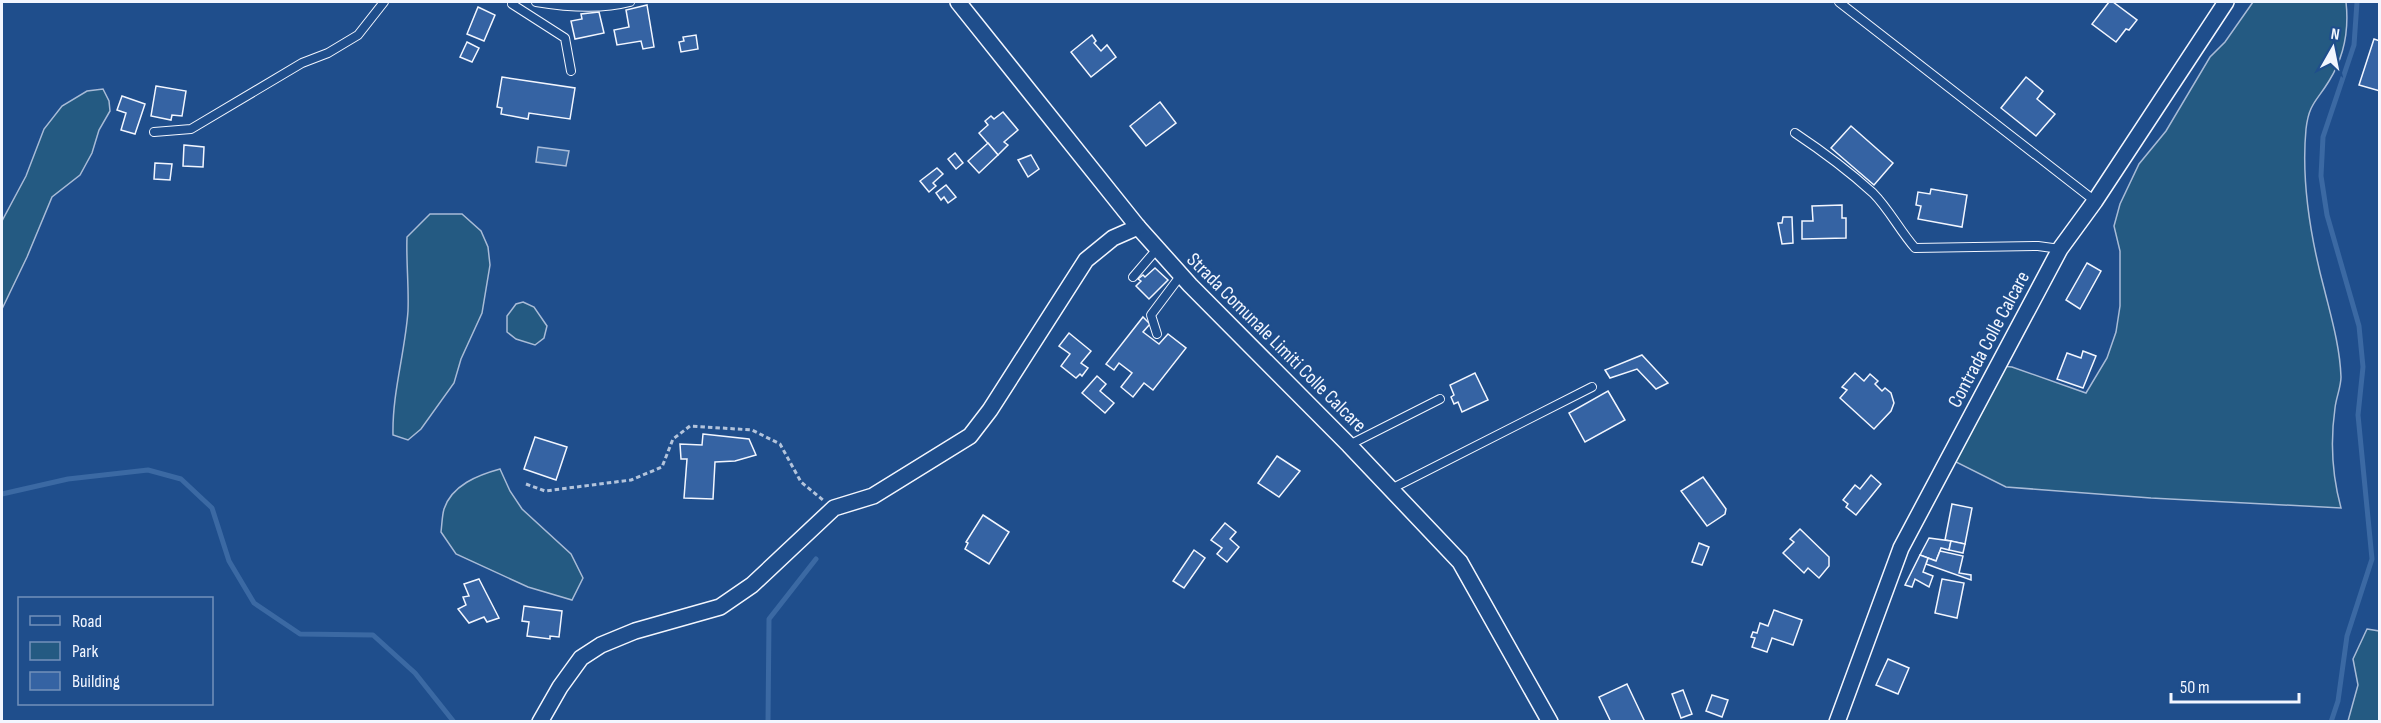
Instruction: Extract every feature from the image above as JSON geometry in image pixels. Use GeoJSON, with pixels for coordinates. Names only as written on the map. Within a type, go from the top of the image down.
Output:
{"type":"FeatureCollection","features":[{"type":"Feature","properties":{"kind":"street","name":"Strada Comunale Limiti Colle Calcare"},"geometry":{"type":"LineString","coordinates":[[958,2],[1137,227],[1460,562],[1550,722]]}},
{"type":"Feature","properties":{"kind":"street","name":"Contrada Colle Calcare"},"geometry":{"type":"LineString","coordinates":[[1837,722],[1901,548],[2060,249],[2095,201],[2226,2]]}},
{"type":"Feature","properties":{"kind":"street"},"geometry":{"type":"LineString","coordinates":[[540,722],[560,687],[581,658],[601,645],[635,631],[720,607],[752,585],[834,508],[873,496],[970,436],[990,410],[1086,260],[1113,238],[1137,227]]}},
{"type":"Feature","properties":{"kind":"lane"},"geometry":{"type":"LineString","coordinates":[[154,132],[191,129],[302,63],[328,53],[358,35],[384,2]]}},
{"type":"Feature","properties":{"kind":"lane"},"geometry":{"type":"LineString","coordinates":[[514,2],[512,4],[564,38],[572,71]]}},
{"type":"Feature","properties":{"kind":"lane"},"geometry":{"type":"LineString","coordinates":[[536,2],[562,6],[618,5],[630,2]]}},
{"type":"Feature","properties":{"kind":"lane"},"geometry":{"type":"LineString","coordinates":[[1839,2],[2095,201]]}},
{"type":"Feature","properties":{"kind":"lane"},"geometry":{"type":"LineString","coordinates":[[1795,134],[1824,153],[1874,194],[1902,234],[1915,248],[2038,246],[2060,249]]}},
{"type":"Feature","properties":{"kind":"lane"},"geometry":{"type":"LineString","coordinates":[[1133,277],[1157,249]]}},
{"type":"Feature","properties":{"kind":"lane"},"geometry":{"type":"LineString","coordinates":[[1157,334],[1151,315],[1181,275]]}},
{"type":"Feature","properties":{"kind":"lane"},"geometry":{"type":"LineString","coordinates":[[1391,489],[1592,387]]}},
{"type":"Feature","properties":{"kind":"lane"},"geometry":{"type":"LineString","coordinates":[[1349,445],[1440,399]]}},
{"type":"Feature","properties":{"kind":"path"},"geometry":{"type":"LineString","coordinates":[[526,484],[546,491],[631,480],[662,467],[673,439],[690,426],[752,430],[780,444],[801,482],[834,508]]}},
{"type":"Feature","properties":{"kind":"green space"},"geometry":{"type":"Polygon","coordinates":[[[2253,2],[2346,2],[2347,22],[2342,53],[2334,72],[2309,113],[2305,149],[2306,190],[2312,232],[2340,366],[2341,381],[2335,408],[2332,446],[2341,508],[2151,498],[2006,487],[1954,461],[2001,366],[2012,367],[2086,393],[2107,358],[2116,332],[2120,306],[2120,251],[2114,226],[2120,204],[2139,164],[2166,131],[2210,57],[2225,42],[2253,2]]]}},
{"type":"Feature","properties":{"kind":"green space"},"geometry":{"type":"Polygon","coordinates":[[[103,89],[109,101],[110,111],[99,130],[92,153],[80,175],[52,197],[2,309],[2,221],[26,176],[44,129],[62,106],[87,91],[103,89]]]}},
{"type":"Feature","properties":{"kind":"green space"},"geometry":{"type":"Polygon","coordinates":[[[430,214],[462,214],[481,231],[488,247],[490,265],[482,313],[461,359],[454,383],[421,429],[408,440],[393,435],[394,404],[408,311],[407,237],[430,214]]]}},
{"type":"Feature","properties":{"kind":"green space"},"geometry":{"type":"Polygon","coordinates":[[[523,302],[534,307],[547,326],[544,338],[535,345],[516,339],[507,332],[507,316],[516,304],[523,302]]]}},
{"type":"Feature","properties":{"kind":"green space"},"geometry":{"type":"Polygon","coordinates":[[[500,469],[510,491],[522,509],[571,554],[583,578],[572,600],[528,587],[456,554],[441,532],[444,509],[453,493],[467,482],[500,469]]]}},
{"type":"Feature","properties":{"kind":"green space"},"geometry":{"type":"Polygon","coordinates":[[[2367,629],[2379,631],[2379,721],[2348,721],[2358,685],[2353,659],[2367,629]]]}},
{"type":"Feature","properties":{"kind":"shaded area"},"geometry":{"type":"Polygon","coordinates":[[[538,147],[569,151],[566,166],[536,162],[538,147]]]}},
{"type":"Feature","properties":{"kind":"building"},"geometry":{"type":"Polygon","coordinates":[[[2109,2],[2113,2],[2137,20],[2116,42],[2092,24],[2109,2]]]}},
{"type":"Feature","properties":{"kind":"building"},"geometry":{"type":"Polygon","coordinates":[[[647,5],[654,47],[643,49],[641,41],[617,45],[614,30],[629,27],[626,10],[647,5]]]}},
{"type":"Feature","properties":{"kind":"building"},"geometry":{"type":"Polygon","coordinates":[[[478,7],[495,15],[484,41],[467,34],[478,7]]]}},
{"type":"Feature","properties":{"kind":"building"},"geometry":{"type":"Polygon","coordinates":[[[599,12],[604,33],[575,39],[571,21],[582,19],[581,14],[599,12]]]}},
{"type":"Feature","properties":{"kind":"building"},"geometry":{"type":"Polygon","coordinates":[[[696,35],[698,49],[681,52],[679,42],[684,41],[683,37],[696,35]]]}},
{"type":"Feature","properties":{"kind":"building"},"geometry":{"type":"Polygon","coordinates":[[[1092,35],[1096,41],[1094,43],[1101,51],[1107,45],[1116,57],[1091,77],[1071,52],[1092,35]]]}},
{"type":"Feature","properties":{"kind":"building"},"geometry":{"type":"Polygon","coordinates":[[[2374,39],[2380,41],[2380,91],[2359,85],[2374,39]]]}},
{"type":"Feature","properties":{"kind":"building"},"geometry":{"type":"Polygon","coordinates":[[[467,42],[479,48],[472,62],[460,57],[467,42]]]}},
{"type":"Feature","properties":{"kind":"building"},"geometry":{"type":"Polygon","coordinates":[[[502,77],[575,88],[570,119],[529,113],[528,119],[501,114],[502,108],[497,107],[502,77]]]}},
{"type":"Feature","properties":{"kind":"building"},"geometry":{"type":"Polygon","coordinates":[[[2026,77],[2043,91],[2037,99],[2055,114],[2036,136],[2001,108],[2026,77]]]}},
{"type":"Feature","properties":{"kind":"building"},"geometry":{"type":"Polygon","coordinates":[[[156,86],[186,91],[182,116],[172,115],[171,120],[151,116],[156,86]]]}},
{"type":"Feature","properties":{"kind":"building"},"geometry":{"type":"Polygon","coordinates":[[[122,96],[145,104],[135,134],[121,130],[126,113],[117,110],[122,96]]]}},
{"type":"Feature","properties":{"kind":"building"},"geometry":{"type":"Polygon","coordinates":[[[1160,102],[1176,123],[1146,146],[1130,126],[1160,102]]]}},
{"type":"Feature","properties":{"kind":"building"},"geometry":{"type":"Polygon","coordinates":[[[1003,112],[1018,130],[1004,142],[1008,145],[998,155],[979,133],[988,125],[985,121],[991,116],[994,119],[1003,112]]]}},
{"type":"Feature","properties":{"kind":"building"},"geometry":{"type":"Polygon","coordinates":[[[1851,126],[1893,163],[1874,185],[1831,148],[1851,126]]]}},
{"type":"Feature","properties":{"kind":"building"},"geometry":{"type":"Polygon","coordinates":[[[988,143],[998,155],[979,173],[968,161],[988,143]]]}},
{"type":"Feature","properties":{"kind":"building"},"geometry":{"type":"Polygon","coordinates":[[[184,145],[204,147],[203,167],[183,166],[184,145]]]}},
{"type":"Feature","properties":{"kind":"building"},"geometry":{"type":"Polygon","coordinates":[[[955,153],[963,163],[956,169],[948,159],[955,153]]]}},
{"type":"Feature","properties":{"kind":"building"},"geometry":{"type":"Polygon","coordinates":[[[1031,155],[1039,169],[1028,177],[1018,160],[1031,155]]]}},
{"type":"Feature","properties":{"kind":"building"},"geometry":{"type":"Polygon","coordinates":[[[155,163],[172,164],[170,180],[154,179],[155,163]]]}},
{"type":"Feature","properties":{"kind":"building"},"geometry":{"type":"Polygon","coordinates":[[[937,168],[943,174],[933,183],[936,186],[929,192],[920,181],[937,168]]]}},
{"type":"Feature","properties":{"kind":"building"},"geometry":{"type":"Polygon","coordinates":[[[946,185],[956,197],[948,203],[944,197],[941,200],[936,193],[946,185]]]}},
{"type":"Feature","properties":{"kind":"building"},"geometry":{"type":"Polygon","coordinates":[[[1931,189],[1967,195],[1962,227],[1918,219],[1921,206],[1916,205],[1918,192],[1930,194],[1931,189]]]}},
{"type":"Feature","properties":{"kind":"building"},"geometry":{"type":"Polygon","coordinates":[[[1842,205],[1842,218],[1846,218],[1846,238],[1802,239],[1802,221],[1813,221],[1812,206],[1842,205]]]}},
{"type":"Feature","properties":{"kind":"building"},"geometry":{"type":"Polygon","coordinates":[[[1783,217],[1792,217],[1793,243],[1782,244],[1778,223],[1782,223],[1783,217]]]}},
{"type":"Feature","properties":{"kind":"building"},"geometry":{"type":"Polygon","coordinates":[[[2087,263],[2101,271],[2080,309],[2066,300],[2087,263]]]}},
{"type":"Feature","properties":{"kind":"building"},"geometry":{"type":"Polygon","coordinates":[[[1155,268],[1168,280],[1149,299],[1136,286],[1141,281],[1138,279],[1143,275],[1145,277],[1155,268]]]}},
{"type":"Feature","properties":{"kind":"building"},"geometry":{"type":"Polygon","coordinates":[[[1143,317],[1150,324],[1143,332],[1159,344],[1168,334],[1186,348],[1153,390],[1144,383],[1133,397],[1121,387],[1132,373],[1119,363],[1114,370],[1106,364],[1143,317]]]}},
{"type":"Feature","properties":{"kind":"building"},"geometry":{"type":"Polygon","coordinates":[[[1069,333],[1091,351],[1081,363],[1088,368],[1082,376],[1080,374],[1076,378],[1061,366],[1070,354],[1059,346],[1069,333]]]}},
{"type":"Feature","properties":{"kind":"building"},"geometry":{"type":"Polygon","coordinates":[[[2083,351],[2096,356],[2083,388],[2057,379],[2067,353],[2081,358],[2083,351]]]}},
{"type":"Feature","properties":{"kind":"building"},"geometry":{"type":"Polygon","coordinates":[[[1642,355],[1668,383],[1656,389],[1637,369],[1610,378],[1605,370],[1642,355]]]}},
{"type":"Feature","properties":{"kind":"building"},"geometry":{"type":"Polygon","coordinates":[[[1475,373],[1488,400],[1462,412],[1458,402],[1454,404],[1451,397],[1454,395],[1450,385],[1475,373]]]}},
{"type":"Feature","properties":{"kind":"building"},"geometry":{"type":"Polygon","coordinates":[[[1855,373],[1864,381],[1870,374],[1878,381],[1875,384],[1882,391],[1885,388],[1891,393],[1894,403],[1891,411],[1874,429],[1840,398],[1847,390],[1842,387],[1855,373]]]}},
{"type":"Feature","properties":{"kind":"building"},"geometry":{"type":"Polygon","coordinates":[[[1097,376],[1106,384],[1100,391],[1114,403],[1105,413],[1082,393],[1097,376]]]}},
{"type":"Feature","properties":{"kind":"building"},"geometry":{"type":"Polygon","coordinates":[[[1608,391],[1625,420],[1585,442],[1569,413],[1608,391]]]}},
{"type":"Feature","properties":{"kind":"building"},"geometry":{"type":"Polygon","coordinates":[[[703,434],[749,439],[756,455],[735,461],[715,462],[713,499],[684,498],[687,459],[681,459],[680,444],[702,445],[703,434]]]}},
{"type":"Feature","properties":{"kind":"building"},"geometry":{"type":"Polygon","coordinates":[[[535,437],[567,447],[556,480],[524,469],[535,437]]]}},
{"type":"Feature","properties":{"kind":"building"},"geometry":{"type":"Polygon","coordinates":[[[1277,456],[1300,471],[1279,497],[1258,483],[1277,456]]]}},
{"type":"Feature","properties":{"kind":"building"},"geometry":{"type":"Polygon","coordinates":[[[1871,475],[1881,484],[1856,515],[1846,507],[1848,504],[1843,500],[1855,485],[1860,489],[1871,475]]]}},
{"type":"Feature","properties":{"kind":"building"},"geometry":{"type":"Polygon","coordinates":[[[1703,477],[1726,509],[1725,514],[1707,526],[1681,491],[1703,477]]]}},
{"type":"Feature","properties":{"kind":"building"},"geometry":{"type":"Polygon","coordinates":[[[1952,504],[1972,508],[1965,544],[1945,540],[1952,504]]]}},
{"type":"Feature","properties":{"kind":"building"},"geometry":{"type":"Polygon","coordinates":[[[983,515],[1009,532],[989,564],[965,549],[968,543],[966,542],[983,515]]]}},
{"type":"Feature","properties":{"kind":"building"},"geometry":{"type":"Polygon","coordinates":[[[1225,523],[1236,532],[1230,539],[1239,547],[1227,562],[1217,554],[1222,548],[1211,540],[1225,523]]]}},
{"type":"Feature","properties":{"kind":"building"},"geometry":{"type":"Polygon","coordinates":[[[1800,529],[1829,557],[1829,566],[1819,578],[1808,568],[1804,573],[1783,553],[1794,542],[1790,539],[1800,529]]]}},
{"type":"Feature","properties":{"kind":"building"},"geometry":{"type":"Polygon","coordinates":[[[1929,538],[1951,541],[1949,550],[1941,548],[1936,561],[1920,555],[1929,538]]]}},
{"type":"Feature","properties":{"kind":"building"},"geometry":{"type":"Polygon","coordinates":[[[1951,541],[1965,544],[1963,553],[1949,550],[1951,541]]]}},
{"type":"Feature","properties":{"kind":"building"},"geometry":{"type":"Polygon","coordinates":[[[1699,543],[1709,547],[1702,565],[1692,562],[1699,543]]]}},
{"type":"Feature","properties":{"kind":"building"},"geometry":{"type":"Polygon","coordinates":[[[1194,550],[1205,558],[1184,588],[1173,581],[1194,550]]]}},
{"type":"Feature","properties":{"kind":"building"},"geometry":{"type":"Polygon","coordinates":[[[1940,551],[1963,556],[1959,573],[1971,575],[1971,580],[1926,564],[1928,558],[1936,561],[1940,551]]]}},
{"type":"Feature","properties":{"kind":"building"},"geometry":{"type":"Polygon","coordinates":[[[1920,555],[1928,558],[1923,572],[1933,576],[1929,587],[1915,579],[1912,587],[1905,585],[1920,555]]]}},
{"type":"Feature","properties":{"kind":"building"},"geometry":{"type":"Polygon","coordinates":[[[479,579],[499,618],[487,622],[484,617],[469,623],[458,609],[466,605],[463,597],[469,596],[464,584],[479,579]]]}},
{"type":"Feature","properties":{"kind":"building"},"geometry":{"type":"Polygon","coordinates":[[[1942,579],[1964,583],[1957,618],[1935,613],[1942,579]]]}},
{"type":"Feature","properties":{"kind":"building"},"geometry":{"type":"Polygon","coordinates":[[[524,606],[562,611],[559,637],[550,636],[550,639],[527,636],[529,622],[522,621],[524,606]]]}},
{"type":"Feature","properties":{"kind":"building"},"geometry":{"type":"Polygon","coordinates":[[[1774,610],[1802,620],[1793,645],[1772,638],[1767,652],[1752,647],[1755,638],[1751,637],[1753,632],[1757,633],[1760,623],[1768,626],[1774,610]]]}},
{"type":"Feature","properties":{"kind":"building"},"geometry":{"type":"Polygon","coordinates":[[[1888,659],[1909,668],[1898,694],[1876,685],[1888,659]]]}},
{"type":"Feature","properties":{"kind":"building"},"geometry":{"type":"Polygon","coordinates":[[[1627,684],[1645,722],[1611,722],[1599,697],[1627,684]]]}},
{"type":"Feature","properties":{"kind":"building"},"geometry":{"type":"Polygon","coordinates":[[[1683,690],[1692,714],[1681,718],[1672,694],[1683,690]]]}},
{"type":"Feature","properties":{"kind":"building"},"geometry":{"type":"Polygon","coordinates":[[[1712,695],[1728,700],[1722,717],[1706,711],[1712,695]]]}},
{"type":"Feature","properties":{"kind":"waterway"},"geometry":{"type":"LineString","coordinates":[[2331,722],[2338,701],[2347,636],[2372,559],[2358,415],[2363,367],[2359,326],[2327,215],[2321,176],[2323,137],[2354,45],[2357,2]]}},
{"type":"Feature","properties":{"kind":"waterway"},"geometry":{"type":"LineString","coordinates":[[2,494],[68,479],[148,470],[181,479],[212,508],[229,561],[254,603],[300,634],[373,635],[415,673],[454,722]]}},
{"type":"Feature","properties":{"kind":"waterway"},"geometry":{"type":"LineString","coordinates":[[768,722],[769,619],[816,559]]}}]}
